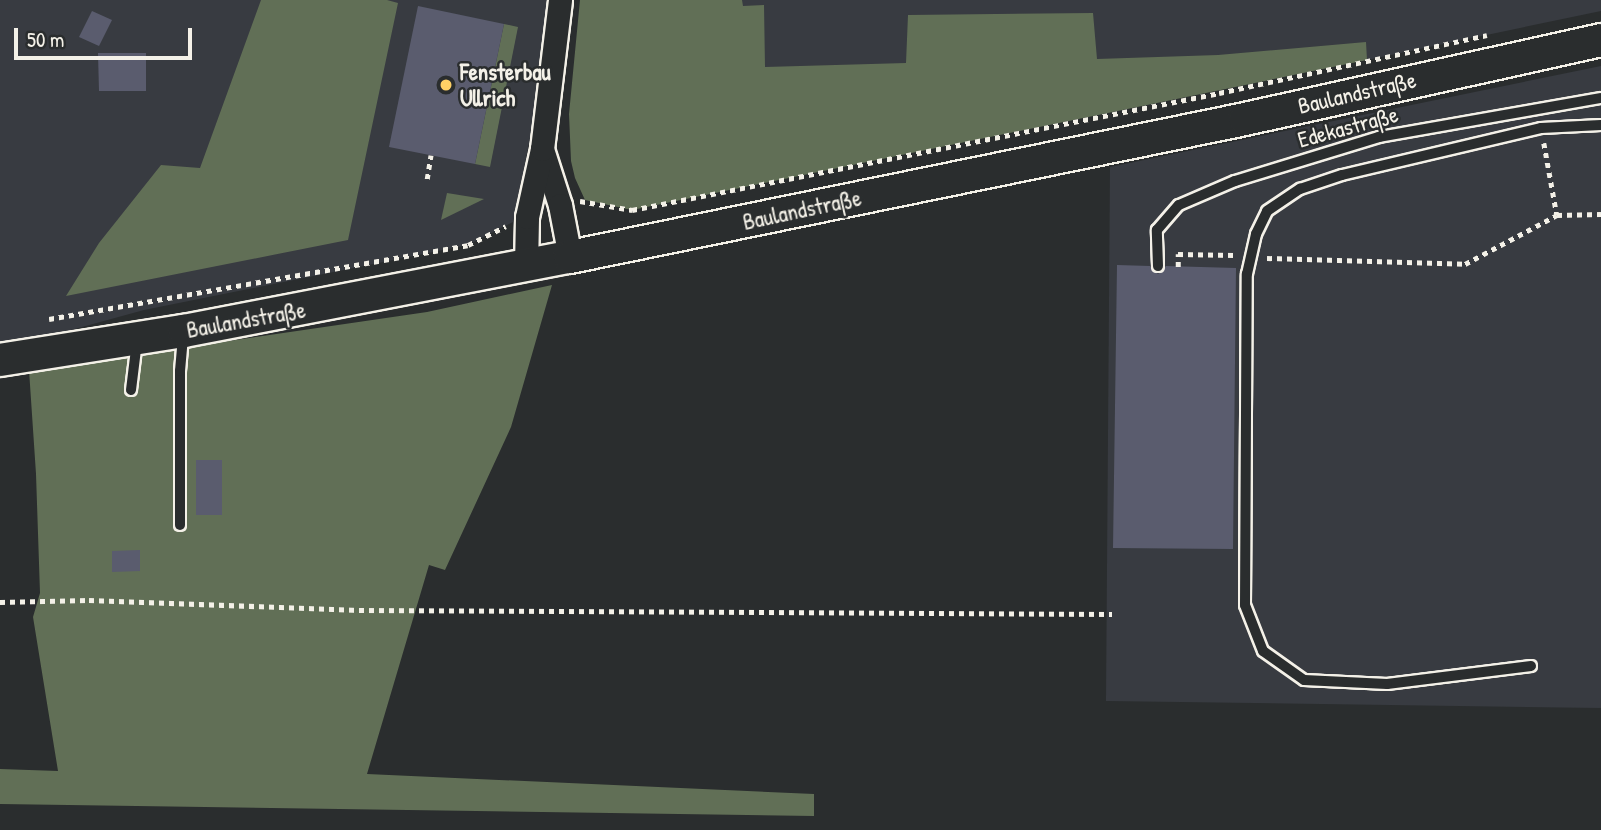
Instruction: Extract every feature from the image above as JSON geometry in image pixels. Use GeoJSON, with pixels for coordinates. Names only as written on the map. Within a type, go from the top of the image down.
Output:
{"type":"FeatureCollection","features":[{"type":"Feature","properties":{"kind":"street"},"geometry":{"type":"LineString","coordinates":[[526,266],[527,217],[542,149],[560,0]]}},
{"type":"Feature","properties":{"kind":"street","name":"Baulandstraße"},"geometry":{"type":"LineString","coordinates":[[0,360],[184,331],[526,266],[1245,118],[1601,40]]}},
{"type":"Feature","properties":{"kind":"street"},"geometry":{"type":"LineString","coordinates":[[542,149],[560,205],[570,257]]}},
{"type":"Feature","properties":{"kind":"lane","name":"Edekastraße"},"geometry":{"type":"LineString","coordinates":[[1158,266],[1157,230],[1179,205],[1235,181],[1379,137],[1601,98]]}},
{"type":"Feature","properties":{"kind":"lane"},"geometry":{"type":"LineString","coordinates":[[1531,666],[1387,684],[1304,680],[1263,651],[1245,605],[1247,274],[1250,257],[1267,211],[1300,189],[1342,175],[1541,128],[1601,125]]}},
{"type":"Feature","properties":{"kind":"lane"},"geometry":{"type":"LineString","coordinates":[[180,525],[180,371],[184,331]]}},
{"type":"Feature","properties":{"kind":"lane"},"geometry":{"type":"LineString","coordinates":[[131,390],[137,338]]}},
{"type":"Feature","properties":{"kind":"path"},"geometry":{"type":"LineString","coordinates":[[560,205],[585,200],[632,210],[1219,93],[1494,33]]}},
{"type":"Feature","properties":{"kind":"path"},"geometry":{"type":"LineString","coordinates":[[1541,128],[1557,215]]}},
{"type":"Feature","properties":{"kind":"path"},"geometry":{"type":"LineString","coordinates":[[427,179],[431,155]]}},
{"type":"Feature","properties":{"kind":"path"},"geometry":{"type":"LineString","coordinates":[[1178,267],[1178,254],[1465,264],[1557,215],[1601,214]]}},
{"type":"Feature","properties":{"kind":"path"},"geometry":{"type":"LineString","coordinates":[[49,319],[468,245],[527,217]]}},
{"type":"Feature","properties":{"kind":"path"},"geometry":{"type":"LineString","coordinates":[[0,601],[89,600],[359,610],[1112,614]]}},
{"type":"Feature","properties":{"kind":"shaded area"},"geometry":{"type":"Polygon","coordinates":[[[0,0],[558,0],[513,222],[468,245],[144,310],[20,344],[0,345],[0,0]]]}},
{"type":"Feature","properties":{"kind":"shaded area"},"geometry":{"type":"Polygon","coordinates":[[[583,0],[1601,0],[1601,11],[1367,60],[1219,85],[829,107],[583,0]]]}},
{"type":"Feature","properties":{"kind":"shaded area"},"geometry":{"type":"Polygon","coordinates":[[[1601,66],[1601,708],[1106,701],[1110,167],[1601,66]]]}},
{"type":"Feature","properties":{"kind":"green space"},"geometry":{"type":"Polygon","coordinates":[[[261,0],[387,0],[398,3],[348,240],[66,296],[99,243],[161,165],[200,168],[261,0]]]}},
{"type":"Feature","properties":{"kind":"green space"},"geometry":{"type":"Polygon","coordinates":[[[580,0],[742,0],[743,6],[764,5],[765,67],[906,63],[908,15],[1093,13],[1097,59],[1218,55],[1366,42],[1367,60],[632,210],[585,200],[575,178],[571,161],[569,114],[580,0]]]}},
{"type":"Feature","properties":{"kind":"green space"},"geometry":{"type":"Polygon","coordinates":[[[504,24],[518,27],[490,167],[475,164],[504,24]]]}},
{"type":"Feature","properties":{"kind":"green space"},"geometry":{"type":"Polygon","coordinates":[[[447,193],[484,199],[441,220],[447,193]]]}},
{"type":"Feature","properties":{"kind":"green space"},"geometry":{"type":"Polygon","coordinates":[[[552,285],[511,427],[445,570],[429,565],[367,774],[814,794],[814,816],[0,804],[0,769],[58,771],[33,617],[40,593],[29,370],[427,312],[552,285]]]}},
{"type":"Feature","properties":{"kind":"building","name":"Fensterbau Ullrich"},"geometry":{"type":"Polygon","coordinates":[[[418,6],[504,24],[475,164],[389,147],[418,6]]]}},
{"type":"Feature","properties":{"kind":"building"},"geometry":{"type":"Polygon","coordinates":[[[92,11],[112,20],[99,46],[79,37],[92,11]]]}},
{"type":"Feature","properties":{"kind":"building"},"geometry":{"type":"Polygon","coordinates":[[[98,53],[146,53],[146,91],[99,91],[98,53]]]}},
{"type":"Feature","properties":{"kind":"building"},"geometry":{"type":"Polygon","coordinates":[[[1117,265],[1150,266],[1158,274],[1166,266],[1236,268],[1233,549],[1113,548],[1117,265]]]}},
{"type":"Feature","properties":{"kind":"building"},"geometry":{"type":"Polygon","coordinates":[[[196,460],[222,460],[222,515],[196,515],[196,460]]]}},
{"type":"Feature","properties":{"kind":"building"},"geometry":{"type":"Polygon","coordinates":[[[140,550],[140,571],[112,572],[112,551],[140,550]]]}},
{"type":"Feature","properties":{"kind":"place","name":"Fensterbau Ullrich"},"geometry":{"type":"Point","coordinates":[446,85]}}]}
